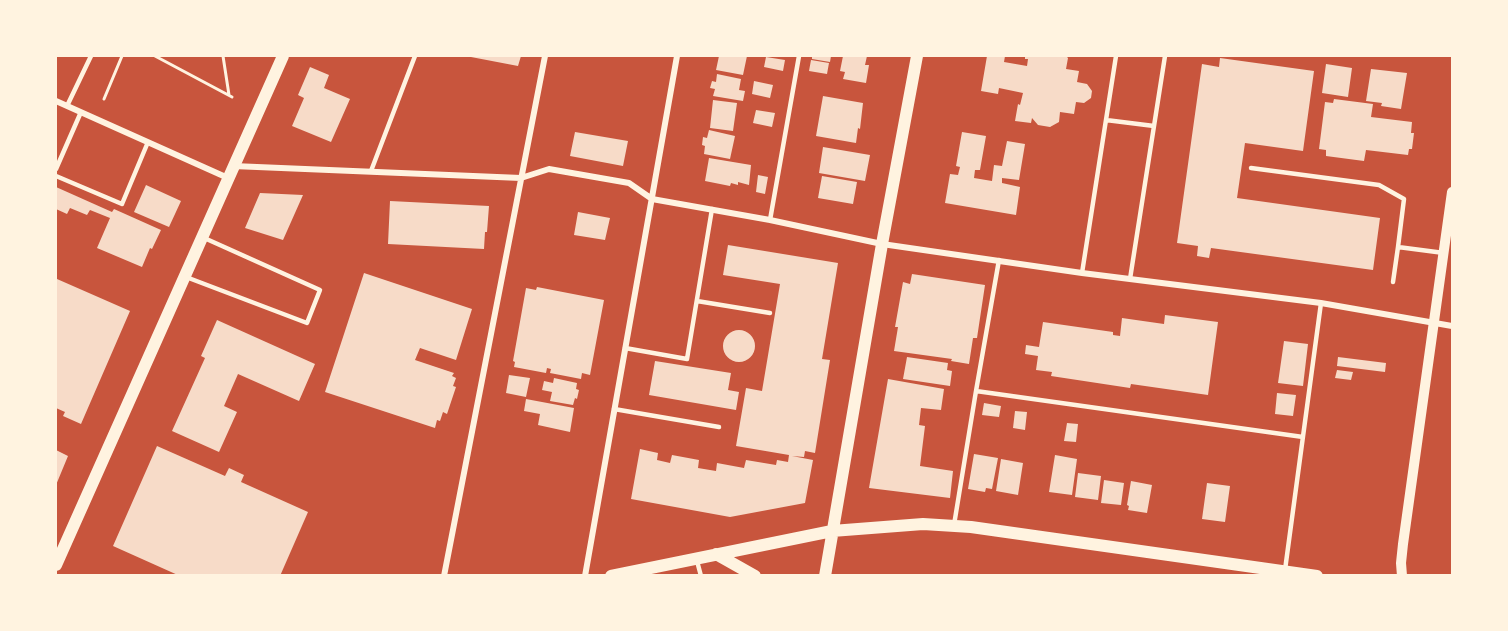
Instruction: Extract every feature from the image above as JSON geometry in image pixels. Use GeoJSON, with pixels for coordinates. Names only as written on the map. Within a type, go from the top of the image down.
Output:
{"type":"FeatureCollection","features":[{"type":"Feature","properties":{"kind":"main road"},"geometry":{"type":"LineString","coordinates":[[56,565],[283,56]]}},
{"type":"Feature","properties":{"kind":"main road"},"geometry":{"type":"LineString","coordinates":[[825,576],[917,56]]}},
{"type":"Feature","properties":{"kind":"main road"},"geometry":{"type":"LineString","coordinates":[[611,576],[832,531],[923,524],[954,525],[1317,576]]}},
{"type":"Feature","properties":{"kind":"main road"},"geometry":{"type":"LineString","coordinates":[[716,554],[755,576]]}},
{"type":"Feature","properties":{"kind":"street"},"geometry":{"type":"LineString","coordinates":[[444,576],[545,56]]}},
{"type":"Feature","properties":{"kind":"street"},"geometry":{"type":"LineString","coordinates":[[585,576],[677,56]]}},
{"type":"Feature","properties":{"kind":"street"},"geometry":{"type":"LineString","coordinates":[[56,101],[228,178]]}},
{"type":"Feature","properties":{"kind":"street"},"geometry":{"type":"LineString","coordinates":[[233,166],[521,178],[549,169],[629,183],[652,199],[770,220],[882,244],[1082,273],[1321,303],[1452,326]]}},
{"type":"Feature","properties":{"kind":"street"},"geometry":{"type":"LineString","coordinates":[[1402,576],[1403,544],[1452,192]]}},
{"type":"Feature","properties":{"kind":"lane"},"geometry":{"type":"LineString","coordinates":[[68,106],[91,56]]}},
{"type":"Feature","properties":{"kind":"lane"},"geometry":{"type":"LineString","coordinates":[[371,171],[415,56]]}},
{"type":"Feature","properties":{"kind":"lane"},"geometry":{"type":"LineString","coordinates":[[770,220],[799,56]]}},
{"type":"Feature","properties":{"kind":"lane"},"geometry":{"type":"LineString","coordinates":[[1082,273],[1116,56]]}},
{"type":"Feature","properties":{"kind":"lane"},"geometry":{"type":"LineString","coordinates":[[1130,279],[1165,56]]}},
{"type":"Feature","properties":{"kind":"lane"},"geometry":{"type":"LineString","coordinates":[[56,169],[81,112]]}},
{"type":"Feature","properties":{"kind":"lane"},"geometry":{"type":"LineString","coordinates":[[1106,120],[1154,126]]}},
{"type":"Feature","properties":{"kind":"lane"},"geometry":{"type":"LineString","coordinates":[[56,176],[122,204],[148,142]]}},
{"type":"Feature","properties":{"kind":"lane"},"geometry":{"type":"LineString","coordinates":[[1251,168],[1379,184],[1404,199],[1393,282]]}},
{"type":"Feature","properties":{"kind":"lane"},"geometry":{"type":"LineString","coordinates":[[625,348],[687,359],[712,209]]}},
{"type":"Feature","properties":{"kind":"lane"},"geometry":{"type":"LineString","coordinates":[[184,276],[307,323],[320,290],[201,237]]}},
{"type":"Feature","properties":{"kind":"lane"},"geometry":{"type":"LineString","coordinates":[[1398,247],[1444,253]]}},
{"type":"Feature","properties":{"kind":"lane"},"geometry":{"type":"LineString","coordinates":[[954,525],[999,260]]}},
{"type":"Feature","properties":{"kind":"lane"},"geometry":{"type":"LineString","coordinates":[[697,301],[770,314]]}},
{"type":"Feature","properties":{"kind":"lane"},"geometry":{"type":"LineString","coordinates":[[1284,573],[1321,303]]}},
{"type":"Feature","properties":{"kind":"lane"},"geometry":{"type":"LineString","coordinates":[[976,391],[1303,437]]}},
{"type":"Feature","properties":{"kind":"lane"},"geometry":{"type":"LineString","coordinates":[[614,409],[719,426]]}},
{"type":"Feature","properties":{"kind":"lane"},"geometry":{"type":"LineString","coordinates":[[697,558],[701,576]]}},
{"type":"Feature","properties":{"kind":"path"},"geometry":{"type":"LineString","coordinates":[[104,99],[122,56]]}},
{"type":"Feature","properties":{"kind":"path"},"geometry":{"type":"LineString","coordinates":[[155,56],[231,96],[223,56]]}},
{"type":"Feature","properties":{"kind":"building"},"geometry":{"type":"Polygon","coordinates":[[[471,56],[521,56],[518,66],[471,56]]]}},
{"type":"Feature","properties":{"kind":"building"},"geometry":{"type":"Polygon","coordinates":[[[719,56],[747,56],[743,75],[716,70],[719,56]]]}},
{"type":"Feature","properties":{"kind":"building"},"geometry":{"type":"Polygon","coordinates":[[[812,56],[831,56],[830,62],[812,59],[812,56]]]}},
{"type":"Feature","properties":{"kind":"building"},"geometry":{"type":"Polygon","coordinates":[[[843,56],[867,56],[865,65],[869,65],[866,83],[843,79],[845,72],[840,71],[843,56]]]}},
{"type":"Feature","properties":{"kind":"building"},"geometry":{"type":"Polygon","coordinates":[[[987,56],[1005,56],[1004,62],[1027,66],[1028,59],[1025,59],[1025,56],[1066,56],[1068,58],[1066,69],[1079,71],[1077,82],[1087,84],[1092,91],[1091,98],[1084,103],[1076,102],[1074,114],[1060,112],[1059,122],[1050,127],[1038,125],[1032,118],[1031,123],[1015,121],[1023,93],[999,88],[998,94],[981,91],[987,56]]]}},
{"type":"Feature","properties":{"kind":"building"},"geometry":{"type":"Polygon","coordinates":[[[766,57],[785,60],[783,71],[764,67],[766,57]]]}},
{"type":"Feature","properties":{"kind":"building"},"geometry":{"type":"Polygon","coordinates":[[[1220,58],[1314,71],[1303,151],[1245,143],[1237,198],[1380,218],[1373,270],[1211,248],[1209,258],[1197,256],[1198,246],[1177,243],[1202,64],[1219,67],[1220,58]]]}},
{"type":"Feature","properties":{"kind":"building"},"geometry":{"type":"Polygon","coordinates":[[[811,60],[829,63],[827,74],[809,71],[811,60]]]}},
{"type":"Feature","properties":{"kind":"building"},"geometry":{"type":"Polygon","coordinates":[[[1326,64],[1352,68],[1348,97],[1322,93],[1326,64]]]}},
{"type":"Feature","properties":{"kind":"building"},"geometry":{"type":"Polygon","coordinates":[[[310,67],[329,75],[324,88],[350,99],[331,142],[292,126],[304,98],[298,95],[310,67]]]}},
{"type":"Feature","properties":{"kind":"building"},"geometry":{"type":"Polygon","coordinates":[[[1371,69],[1407,73],[1401,109],[1366,101],[1371,69]]]}},
{"type":"Feature","properties":{"kind":"building"},"geometry":{"type":"Polygon","coordinates":[[[717,74],[741,79],[739,90],[745,91],[743,101],[713,96],[715,89],[710,88],[712,81],[716,82],[717,74]]]}},
{"type":"Feature","properties":{"kind":"building"},"geometry":{"type":"Polygon","coordinates":[[[754,81],[773,85],[770,98],[752,94],[754,81]]]}},
{"type":"Feature","properties":{"kind":"building"},"geometry":{"type":"Polygon","coordinates":[[[823,96],[863,103],[856,143],[816,136],[823,96]]]}},
{"type":"Feature","properties":{"kind":"building"},"geometry":{"type":"Polygon","coordinates":[[[1334,99],[1373,104],[1371,117],[1412,122],[1411,133],[1414,133],[1412,149],[1409,149],[1408,155],[1366,150],[1364,161],[1326,156],[1326,150],[1319,149],[1325,102],[1333,103],[1334,99]]]}},
{"type":"Feature","properties":{"kind":"building"},"geometry":{"type":"Polygon","coordinates":[[[713,100],[737,103],[733,131],[710,128],[713,100]]]}},
{"type":"Feature","properties":{"kind":"building"},"geometry":{"type":"Polygon","coordinates":[[[756,110],[775,113],[772,127],[753,123],[756,110]]]}},
{"type":"Feature","properties":{"kind":"building"},"geometry":{"type":"Polygon","coordinates":[[[709,130],[735,136],[730,159],[704,154],[703,137],[707,138],[709,130]]]}},
{"type":"Feature","properties":{"kind":"building"},"geometry":{"type":"Polygon","coordinates":[[[575,132],[628,141],[623,166],[570,156],[575,132]]]}},
{"type":"Feature","properties":{"kind":"building"},"geometry":{"type":"Polygon","coordinates":[[[962,132],[986,136],[980,170],[975,170],[974,178],[992,181],[994,165],[1002,166],[1007,141],[1025,144],[1019,180],[1002,178],[1002,183],[1020,187],[1016,215],[945,203],[950,174],[958,175],[960,167],[956,166],[962,132]]]}},
{"type":"Feature","properties":{"kind":"building"},"geometry":{"type":"Polygon","coordinates":[[[823,147],[870,155],[865,181],[819,173],[823,147]]]}},
{"type":"Feature","properties":{"kind":"building"},"geometry":{"type":"Polygon","coordinates":[[[709,158],[751,165],[749,185],[738,182],[738,185],[731,183],[730,186],[705,181],[709,158]]]}},
{"type":"Feature","properties":{"kind":"building"},"geometry":{"type":"Polygon","coordinates":[[[758,175],[768,177],[765,194],[756,192],[758,175]]]}},
{"type":"Feature","properties":{"kind":"building"},"geometry":{"type":"Polygon","coordinates":[[[822,176],[857,182],[853,204],[818,198],[822,176]]]}},
{"type":"Feature","properties":{"kind":"building"},"geometry":{"type":"Polygon","coordinates":[[[146,185],[181,201],[169,227],[134,212],[146,185]]]}},
{"type":"Feature","properties":{"kind":"building"},"geometry":{"type":"Polygon","coordinates":[[[56,187],[112,212],[114,209],[161,230],[142,267],[97,248],[110,218],[90,210],[87,215],[70,208],[67,214],[56,209],[56,187]]]}},
{"type":"Feature","properties":{"kind":"building"},"geometry":{"type":"Polygon","coordinates":[[[260,193],[303,195],[283,240],[245,228],[260,193]]]}},
{"type":"Feature","properties":{"kind":"building"},"geometry":{"type":"Polygon","coordinates":[[[390,201],[489,206],[484,249],[388,244],[390,201]]]}},
{"type":"Feature","properties":{"kind":"building"},"geometry":{"type":"Polygon","coordinates":[[[578,212],[610,218],[605,240],[574,235],[578,212]]]}},
{"type":"Feature","properties":{"kind":"building"},"geometry":{"type":"Polygon","coordinates":[[[728,245],[838,263],[822,359],[830,360],[815,453],[805,451],[804,457],[792,456],[813,460],[805,503],[730,517],[631,499],[640,449],[658,453],[657,460],[670,463],[672,455],[699,460],[698,468],[716,471],[717,463],[744,468],[746,460],[776,465],[777,460],[788,462],[789,455],[736,446],[746,388],[762,391],[780,284],[723,275],[728,245]]]}},
{"type":"Feature","properties":{"kind":"building"},"geometry":{"type":"Polygon","coordinates":[[[364,273],[472,309],[456,360],[420,348],[415,360],[454,373],[452,376],[456,378],[453,386],[456,387],[447,414],[443,412],[435,428],[325,392],[364,273]]]}},
{"type":"Feature","properties":{"kind":"building"},"geometry":{"type":"Polygon","coordinates":[[[912,274],[985,285],[977,338],[973,338],[969,364],[951,361],[952,359],[894,351],[898,327],[895,327],[903,282],[910,284],[912,274]]]}},
{"type":"Feature","properties":{"kind":"building"},"geometry":{"type":"Polygon","coordinates":[[[57,279],[130,311],[81,424],[63,416],[65,412],[56,408],[57,279]]]}},
{"type":"Feature","properties":{"kind":"building"},"geometry":{"type":"Polygon","coordinates":[[[537,287],[604,300],[590,375],[582,373],[581,379],[550,373],[551,369],[547,368],[546,373],[514,367],[515,362],[513,361],[526,288],[536,290],[537,287]]]}},
{"type":"Feature","properties":{"kind":"building"},"geometry":{"type":"Polygon","coordinates":[[[1165,315],[1218,322],[1208,395],[1131,384],[1130,388],[1051,376],[1052,372],[1036,370],[1038,356],[1025,354],[1026,345],[1039,347],[1043,322],[1113,332],[1113,335],[1120,336],[1122,318],[1164,324],[1165,315]]]}},
{"type":"Feature","properties":{"kind":"building"},"geometry":{"type":"Polygon","coordinates":[[[217,320],[315,364],[299,401],[238,374],[224,406],[237,412],[219,452],[172,431],[205,358],[201,356],[217,320]]]}},
{"type":"Feature","properties":{"kind":"building"},"geometry":{"type":"Polygon","coordinates":[[[739,330],[750,335],[755,346],[750,357],[739,362],[728,357],[723,346],[728,335],[739,330]]]}},
{"type":"Feature","properties":{"kind":"building"},"geometry":{"type":"Polygon","coordinates":[[[1284,341],[1308,344],[1303,386],[1278,383],[1284,341]]]}},
{"type":"Feature","properties":{"kind":"building"},"geometry":{"type":"Polygon","coordinates":[[[907,357],[948,363],[947,370],[952,371],[950,386],[903,379],[907,357]]]}},
{"type":"Feature","properties":{"kind":"building"},"geometry":{"type":"Polygon","coordinates":[[[1338,357],[1386,363],[1385,372],[1337,366],[1338,357]]]}},
{"type":"Feature","properties":{"kind":"building"},"geometry":{"type":"Polygon","coordinates":[[[655,361],[731,373],[728,390],[739,392],[736,410],[649,395],[655,361]]]}},
{"type":"Feature","properties":{"kind":"building"},"geometry":{"type":"Polygon","coordinates":[[[1337,370],[1353,372],[1351,380],[1335,378],[1337,370]]]}},
{"type":"Feature","properties":{"kind":"building"},"geometry":{"type":"Polygon","coordinates":[[[509,375],[530,378],[526,397],[506,393],[509,375]]]}},
{"type":"Feature","properties":{"kind":"building"},"geometry":{"type":"Polygon","coordinates":[[[554,378],[577,383],[576,389],[579,390],[573,405],[550,401],[552,392],[542,390],[544,381],[553,383],[554,378]]]}},
{"type":"Feature","properties":{"kind":"building"},"geometry":{"type":"Polygon","coordinates":[[[888,379],[944,389],[941,410],[921,408],[919,425],[925,426],[920,466],[953,471],[950,498],[869,488],[888,379]]]}},
{"type":"Feature","properties":{"kind":"building"},"geometry":{"type":"Polygon","coordinates":[[[1277,393],[1296,395],[1293,416],[1275,414],[1277,393]]]}},
{"type":"Feature","properties":{"kind":"building"},"geometry":{"type":"Polygon","coordinates":[[[526,399],[574,408],[570,432],[538,425],[540,414],[524,411],[526,399]]]}},
{"type":"Feature","properties":{"kind":"building"},"geometry":{"type":"Polygon","coordinates":[[[984,403],[1001,406],[999,417],[982,415],[984,403]]]}},
{"type":"Feature","properties":{"kind":"building"},"geometry":{"type":"Polygon","coordinates":[[[1015,411],[1027,412],[1025,430],[1013,428],[1015,411]]]}},
{"type":"Feature","properties":{"kind":"building"},"geometry":{"type":"Polygon","coordinates":[[[1067,423],[1078,424],[1076,442],[1064,441],[1067,423]]]}},
{"type":"Feature","properties":{"kind":"building"},"geometry":{"type":"Polygon","coordinates":[[[157,446],[225,476],[229,468],[244,475],[241,482],[308,512],[280,576],[180,576],[113,546],[157,446]]]}},
{"type":"Feature","properties":{"kind":"building"},"geometry":{"type":"Polygon","coordinates":[[[56,450],[68,456],[56,485],[56,450]]]}},
{"type":"Feature","properties":{"kind":"building"},"geometry":{"type":"Polygon","coordinates":[[[974,454],[998,458],[992,489],[986,488],[985,492],[968,489],[974,454]]]}},
{"type":"Feature","properties":{"kind":"building"},"geometry":{"type":"Polygon","coordinates":[[[1055,455],[1077,459],[1072,495],[1049,492],[1055,455]]]}},
{"type":"Feature","properties":{"kind":"building"},"geometry":{"type":"Polygon","coordinates":[[[1001,459],[1023,463],[1018,495],[996,491],[1001,459]]]}},
{"type":"Feature","properties":{"kind":"building"},"geometry":{"type":"Polygon","coordinates":[[[1078,473],[1101,476],[1098,500],[1075,497],[1078,473]]]}},
{"type":"Feature","properties":{"kind":"building"},"geometry":{"type":"Polygon","coordinates":[[[1104,480],[1124,483],[1121,505],[1101,503],[1104,480]]]}},
{"type":"Feature","properties":{"kind":"building"},"geometry":{"type":"Polygon","coordinates":[[[1131,481],[1152,485],[1147,513],[1128,510],[1131,481]]]}},
{"type":"Feature","properties":{"kind":"building"},"geometry":{"type":"Polygon","coordinates":[[[1207,483],[1230,486],[1225,522],[1202,519],[1207,483]]]}}]}
